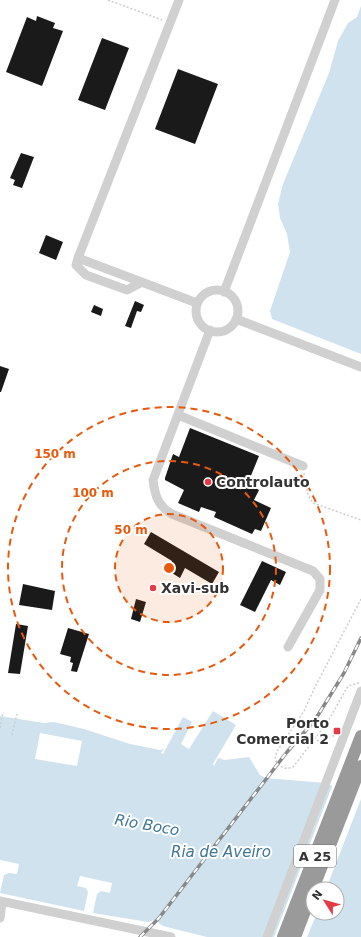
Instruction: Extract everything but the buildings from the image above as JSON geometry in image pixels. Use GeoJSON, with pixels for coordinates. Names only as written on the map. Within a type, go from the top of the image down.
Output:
{"type":"FeatureCollection","features":[{"type":"Feature","properties":{"kind":"highway","name":"A 25"},"geometry":{"type":"LineString","coordinates":[[316,881],[351,776],[361,736]]}},
{"type":"Feature","properties":{"kind":"highway","name":"A 25"},"geometry":{"type":"LineString","coordinates":[[283,937],[351,776],[361,766]]}},
{"type":"Feature","properties":{"kind":"highway","name":"A 25"},"geometry":{"type":"LineString","coordinates":[[295,937],[305,910]]}},
{"type":"Feature","properties":{"kind":"street"},"geometry":{"type":"LineString","coordinates":[[142,282],[127,290],[86,275],[76,265],[178,0]]}},
{"type":"Feature","properties":{"kind":"street"},"geometry":{"type":"LineString","coordinates":[[224,292],[335,0]]}},
{"type":"Feature","properties":{"kind":"street"},"geometry":{"type":"LineString","coordinates":[[78,258],[197,303]]}},
{"type":"Feature","properties":{"kind":"street"},"geometry":{"type":"LineString","coordinates":[[210,291],[224,292],[229,293],[235,300],[238,309],[236,319],[231,326],[223,331],[205,328],[198,322],[196,312],[197,303],[202,295],[210,291]]}},
{"type":"Feature","properties":{"kind":"street"},"geometry":{"type":"LineString","coordinates":[[236,319],[361,367]]}},
{"type":"Feature","properties":{"kind":"street"},"geometry":{"type":"LineString","coordinates":[[210,330],[153,480],[155,495],[162,508],[172,514],[312,571],[320,578],[320,590],[288,647]]}},
{"type":"Feature","properties":{"kind":"street"},"geometry":{"type":"LineString","coordinates":[[178,415],[303,466]]}},
{"type":"Feature","properties":{"kind":"street"},"geometry":{"type":"LineString","coordinates":[[267,937],[361,691]]}},
{"type":"Feature","properties":{"kind":"street"},"geometry":{"type":"LineString","coordinates":[[0,918],[1,902],[124,932],[170,937]]}},
{"type":"Feature","properties":{"kind":"path"},"geometry":{"type":"LineString","coordinates":[[108,0],[170,23]]}},
{"type":"Feature","properties":{"kind":"path"},"geometry":{"type":"LineString","coordinates":[[303,466],[308,495],[313,503],[361,520]]}},
{"type":"Feature","properties":{"kind":"path"},"geometry":{"type":"LineString","coordinates":[[361,598],[318,680],[304,711],[277,751],[275,759],[279,766],[286,769],[293,767],[313,742],[348,686],[355,683],[361,683]]}},
{"type":"Feature","properties":{"kind":"path"},"geometry":{"type":"LineString","coordinates":[[0,728],[3,712]]}},
{"type":"Feature","properties":{"kind":"path"},"geometry":{"type":"LineString","coordinates":[[12,736],[17,714]]}},
{"type":"Feature","properties":{"kind":"path"},"geometry":{"type":"LineString","coordinates":[[313,742],[322,741],[333,735],[343,737]]}},
{"type":"Feature","properties":{"kind":"water"},"geometry":{"type":"Polygon","coordinates":[[[361,6],[361,354],[272,319],[270,311],[290,252],[287,234],[280,218],[278,204],[283,184],[329,73],[338,41],[348,23],[357,17],[361,6]]]}},
{"type":"Feature","properties":{"kind":"water","name":"Ria de Aveiro"},"geometry":{"type":"Polygon","coordinates":[[[213,711],[236,725],[213,764],[214,766],[218,758],[225,760],[249,757],[260,775],[266,778],[325,783],[361,797],[361,937],[207,937],[163,926],[155,920],[148,922],[93,913],[97,894],[101,891],[110,893],[112,883],[80,876],[77,886],[86,888],[88,892],[84,911],[0,893],[4,875],[9,873],[17,874],[19,864],[0,860],[0,716],[44,723],[54,722],[84,729],[130,744],[160,750],[164,749],[161,753],[163,754],[183,717],[192,722],[181,744],[189,749],[213,711]],[[40,733],[35,759],[77,766],[82,741],[40,733]]]}},
{"type":"Feature","properties":{"kind":"pier"},"geometry":{"type":"Polygon","coordinates":[[[333,784],[361,795],[361,799],[329,881],[305,881],[305,921],[314,921],[307,937],[274,937],[333,784]]]}},
{"type":"Feature","properties":{"kind":"railway"},"geometry":{"type":"LineString","coordinates":[[140,937],[159,918],[287,752],[315,720],[344,673],[361,638]]}},
{"type":"Feature","properties":{"kind":"place","name":"Controlauto"},"geometry":{"type":"Point","coordinates":[208,482]}},
{"type":"Feature","properties":{"kind":"place","name":"Xavi-sub"},"geometry":{"type":"Point","coordinates":[153,588]}},
{"type":"Feature","properties":{"kind":"place","name":"Porto Comercial 2"},"geometry":{"type":"Point","coordinates":[337,731]}},
{"type":"Feature","properties":{"kind":"water label","name":"Rio Boco"},"geometry":{"type":"Point","coordinates":[147,825]}}]}
